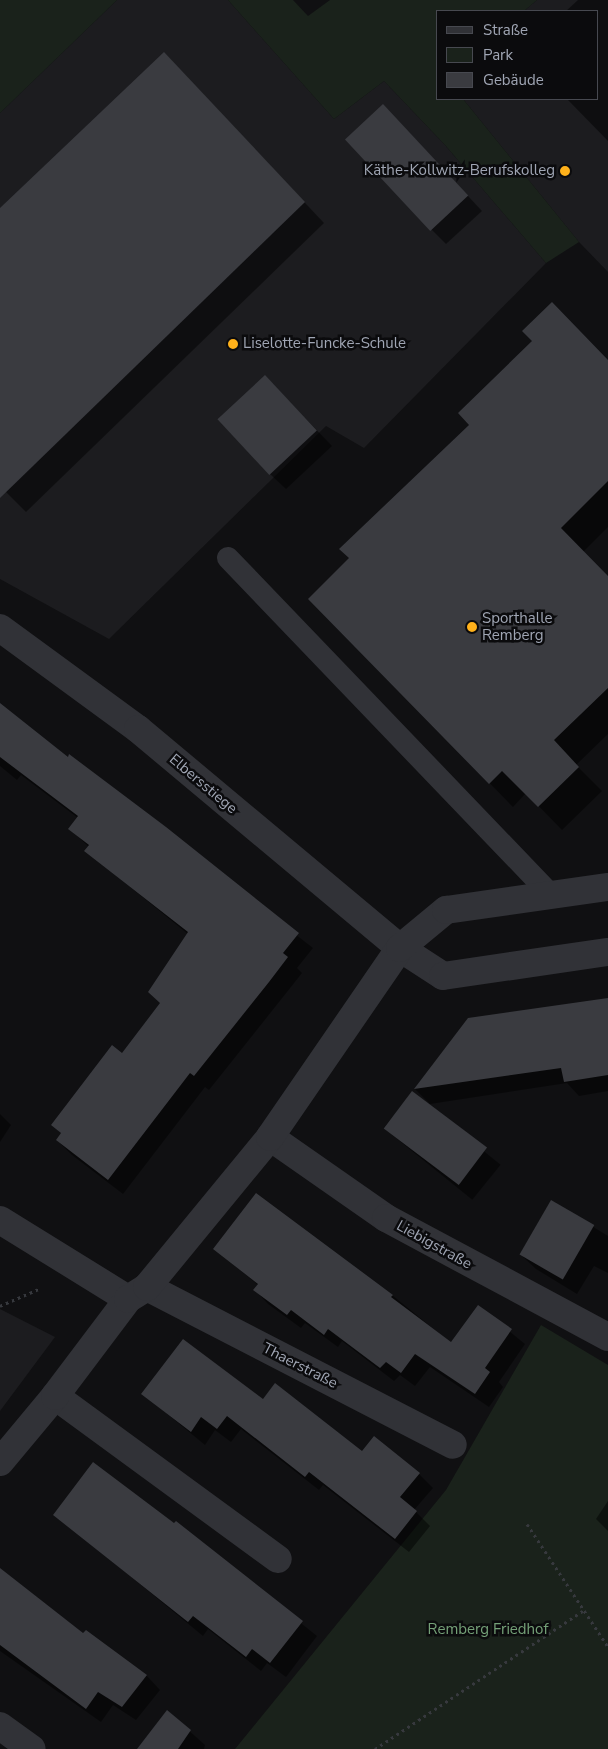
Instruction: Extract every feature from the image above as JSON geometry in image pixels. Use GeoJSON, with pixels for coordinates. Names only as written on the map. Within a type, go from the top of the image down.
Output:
{"type":"FeatureCollection","features":[{"type":"Feature","properties":{"kind":"street","name":"Elbersstiege"},"geometry":{"type":"LineString","coordinates":[[0,628],[138,729],[400,948]]}},
{"type":"Feature","properties":{"kind":"street"},"geometry":{"type":"LineString","coordinates":[[0,1462],[138,1293],[270,1137],[400,948],[446,910],[608,887]]}},
{"type":"Feature","properties":{"kind":"street"},"geometry":{"type":"LineString","coordinates":[[400,948],[444,976],[608,952]]}},
{"type":"Feature","properties":{"kind":"street","name":"Liebigstraße"},"geometry":{"type":"LineString","coordinates":[[270,1137],[386,1218],[608,1336]]}},
{"type":"Feature","properties":{"kind":"street","name":"Thaerstraße"},"geometry":{"type":"LineString","coordinates":[[0,1220],[138,1293],[452,1445]]}},
{"type":"Feature","properties":{"kind":"street"},"geometry":{"type":"LineString","coordinates":[[55,1396],[278,1559]]}},
{"type":"Feature","properties":{"kind":"street"},"geometry":{"type":"LineString","coordinates":[[0,1726],[32,1749]]}},
{"type":"Feature","properties":{"kind":"lane"},"geometry":{"type":"LineString","coordinates":[[228,558],[551,895]]}},
{"type":"Feature","properties":{"kind":"path"},"geometry":{"type":"LineString","coordinates":[[527,1524],[608,1647]]}},
{"type":"Feature","properties":{"kind":"path"},"geometry":{"type":"LineString","coordinates":[[375,1749],[584,1610]]}},
{"type":"Feature","properties":{"kind":"shaded area","name":"Liselotte-Funcke-Schule"},"geometry":{"type":"Polygon","coordinates":[[[117,0],[228,0],[334,119],[384,81],[445,145],[546,263],[364,448],[326,426],[109,639],[0,579],[0,113],[117,0]]]}},
{"type":"Feature","properties":{"kind":"shaded area","name":"Käthe-Kollwitz-Berufskolleg"},"geometry":{"type":"Polygon","coordinates":[[[537,0],[608,0],[608,272],[579,242],[464,100],[598,100],[598,10],[525,10],[537,0]]]}},
{"type":"Feature","properties":{"kind":"shaded area"},"geometry":{"type":"Polygon","coordinates":[[[0,1309],[55,1337],[0,1411],[0,1309]]]}},
{"type":"Feature","properties":{"kind":"green space"},"geometry":{"type":"Polygon","coordinates":[[[0,0],[117,0],[0,113],[0,0]]]}},
{"type":"Feature","properties":{"kind":"green space"},"geometry":{"type":"Polygon","coordinates":[[[228,0],[293,0],[308,16],[330,0],[537,0],[525,10],[436,10],[436,100],[464,100],[579,242],[546,263],[445,145],[384,81],[334,119],[228,0]]]}},
{"type":"Feature","properties":{"kind":"green space","name":"Remberg Friedhof"},"geometry":{"type":"Polygon","coordinates":[[[541,1325],[608,1365],[608,1749],[235,1749],[446,1490],[541,1325]]]}},
{"type":"Feature","properties":{"kind":"building"},"geometry":{"type":"Polygon","coordinates":[[[164,52],[305,202],[0,498],[0,208],[164,52]]]}},
{"type":"Feature","properties":{"kind":"building"},"geometry":{"type":"Polygon","coordinates":[[[383,104],[468,195],[430,231],[345,139],[383,104]]]}},
{"type":"Feature","properties":{"kind":"building","name":"Sporthalle Remberg"},"geometry":{"type":"Polygon","coordinates":[[[552,302],[608,360],[608,481],[561,528],[608,576],[608,688],[554,740],[579,767],[538,807],[502,771],[489,784],[308,599],[349,558],[339,549],[469,425],[458,413],[532,341],[522,331],[552,302]]]}},
{"type":"Feature","properties":{"kind":"building"},"geometry":{"type":"Polygon","coordinates":[[[265,375],[317,431],[269,475],[217,419],[265,375]]]}},
{"type":"Feature","properties":{"kind":"building"},"geometry":{"type":"Polygon","coordinates":[[[0,703],[68,757],[69,754],[166,827],[299,933],[283,953],[288,957],[269,982],[194,1076],[190,1073],[108,1180],[56,1140],[61,1133],[51,1125],[112,1045],[122,1053],[160,1003],[148,992],[188,932],[84,851],[89,845],[68,829],[78,816],[0,757],[0,703]]]}},
{"type":"Feature","properties":{"kind":"building"},"geometry":{"type":"Polygon","coordinates":[[[608,998],[608,1075],[564,1082],[561,1068],[414,1089],[468,1018],[608,998]]]}},
{"type":"Feature","properties":{"kind":"building"},"geometry":{"type":"Polygon","coordinates":[[[412,1091],[487,1148],[459,1185],[384,1129],[412,1091]]]}},
{"type":"Feature","properties":{"kind":"building"},"geometry":{"type":"Polygon","coordinates":[[[256,1193],[393,1295],[391,1297],[451,1342],[478,1305],[512,1329],[485,1368],[490,1372],[475,1394],[415,1354],[401,1373],[386,1362],[380,1368],[328,1329],[324,1335],[291,1310],[287,1315],[253,1290],[258,1284],[213,1249],[256,1193]]]}},
{"type":"Feature","properties":{"kind":"building"},"geometry":{"type":"Polygon","coordinates":[[[551,1200],[594,1225],[563,1280],[520,1255],[551,1200]]]}},
{"type":"Feature","properties":{"kind":"building"},"geometry":{"type":"Polygon","coordinates":[[[183,1339],[263,1399],[275,1383],[362,1451],[374,1436],[420,1473],[400,1497],[417,1511],[395,1539],[309,1472],[305,1477],[227,1416],[217,1429],[201,1417],[191,1432],[141,1394],[183,1339]]]}},
{"type":"Feature","properties":{"kind":"building"},"geometry":{"type":"Polygon","coordinates":[[[93,1462],[174,1523],[176,1521],[303,1621],[270,1663],[252,1649],[246,1657],[193,1616],[188,1622],[53,1515],[93,1462]]]}},
{"type":"Feature","properties":{"kind":"building"},"geometry":{"type":"Polygon","coordinates":[[[0,1568],[83,1633],[86,1630],[147,1675],[122,1707],[98,1692],[86,1709],[0,1645],[0,1568]]]}},
{"type":"Feature","properties":{"kind":"building"},"geometry":{"type":"Polygon","coordinates":[[[167,1710],[191,1730],[178,1749],[137,1749],[167,1710]]]}},
{"type":"Feature","properties":{"kind":"place","name":"Käthe-Kollwitz-Berufskolleg"},"geometry":{"type":"Point","coordinates":[565,171]}},
{"type":"Feature","properties":{"kind":"place","name":"Liselotte-Funcke-Schule"},"geometry":{"type":"Point","coordinates":[233,344]}},
{"type":"Feature","properties":{"kind":"place","name":"Sporthalle Remberg"},"geometry":{"type":"Point","coordinates":[472,627]}}]}
